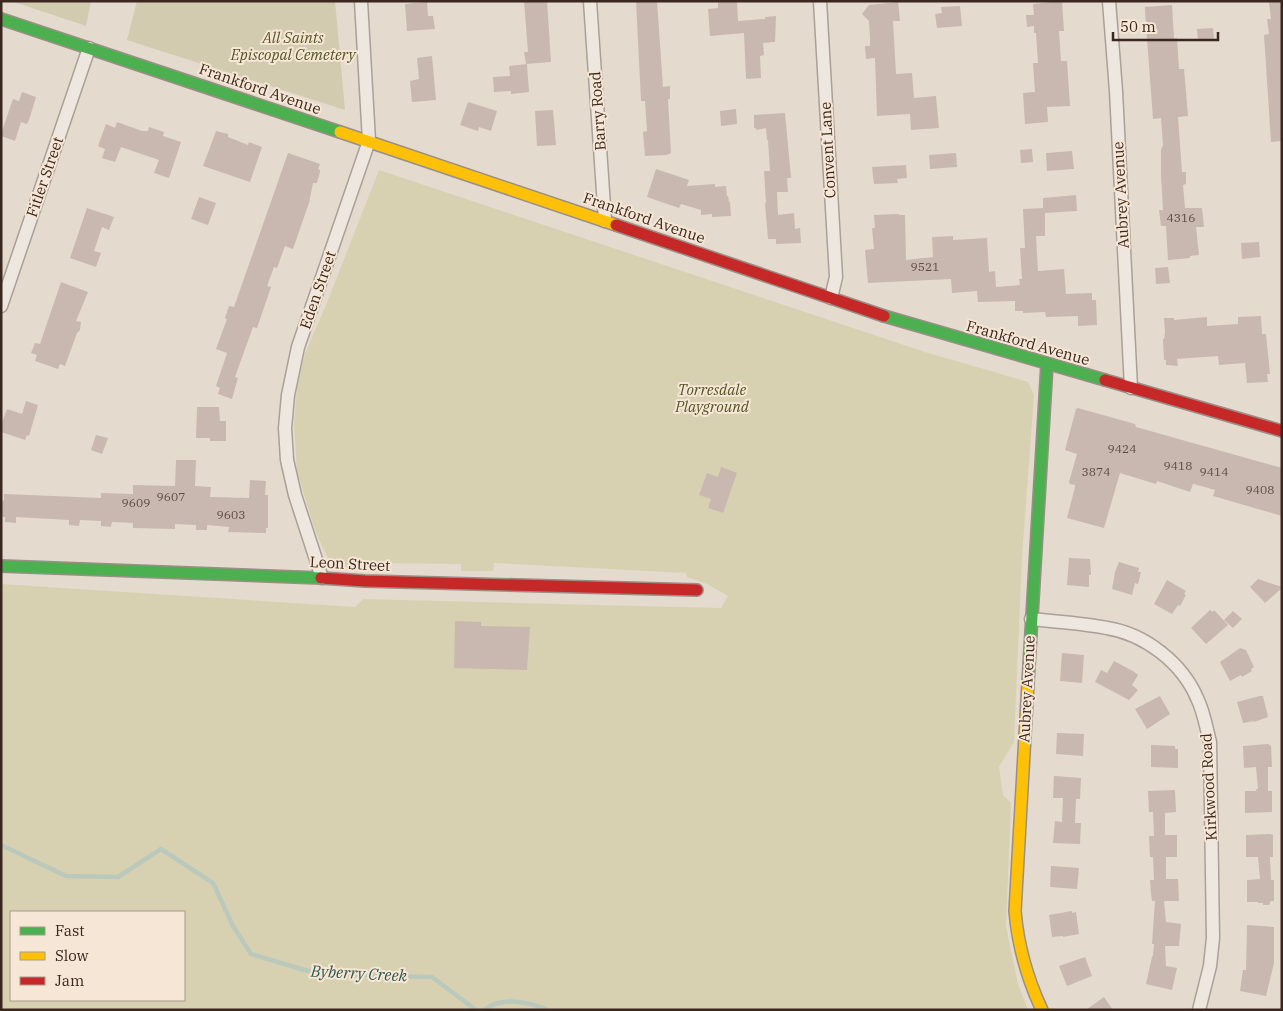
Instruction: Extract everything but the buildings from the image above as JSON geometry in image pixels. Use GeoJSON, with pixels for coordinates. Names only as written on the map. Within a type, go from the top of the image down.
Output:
{"type":"FeatureCollection","features":[{"type":"Feature","properties":{"kind":"main road","name":"Frankford Avenue"},"geometry":{"type":"LineString","coordinates":[[1,19],[944,335],[1282,431]]}},
{"type":"Feature","properties":{"kind":"main road","name":"Aubrey Avenue"},"geometry":{"type":"LineString","coordinates":[[1042,1010],[1025,967],[1019,942],[1015,911],[1047,364]]}},
{"type":"Feature","properties":{"kind":"main road","name":"Leon Street"},"geometry":{"type":"LineString","coordinates":[[1,566],[365,581],[697,590]]}},
{"type":"Feature","properties":{"kind":"street","name":"Eden Street"},"geometry":{"type":"LineString","coordinates":[[322,578],[295,494],[287,460],[285,428],[288,395],[298,347],[369,142],[361,1]]}},
{"type":"Feature","properties":{"kind":"street","name":"Barry Road"},"geometry":{"type":"LineString","coordinates":[[590,1],[605,221]]}},
{"type":"Feature","properties":{"kind":"street","name":"Convent Lane"},"geometry":{"type":"LineString","coordinates":[[820,1],[836,277],[831,298]]}},
{"type":"Feature","properties":{"kind":"street","name":"Aubrey Avenue"},"geometry":{"type":"LineString","coordinates":[[1109,1],[1116,91],[1131,388]]}},
{"type":"Feature","properties":{"kind":"street","name":"Fitler Street"},"geometry":{"type":"LineString","coordinates":[[1,306],[89,48]]}},
{"type":"Feature","properties":{"kind":"street","name":"Kirkwood Road"},"geometry":{"type":"LineString","coordinates":[[1031,619],[1109,628],[1131,635],[1154,647],[1173,664],[1189,682],[1197,698],[1210,742],[1213,938],[1210,966],[1199,1010]]}},
{"type":"Feature","properties":{"kind":"green space"},"geometry":{"type":"Polygon","coordinates":[[[11,1],[91,1],[86,26],[11,1]]]}},
{"type":"Feature","properties":{"kind":"green space","name":"All Saints Episcopal Cemetery"},"geometry":{"type":"Polygon","coordinates":[[[137,1],[335,1],[345,110],[127,40],[137,1]]]}},
{"type":"Feature","properties":{"kind":"green space","name":"Torresdale Playground"},"geometry":{"type":"Polygon","coordinates":[[[379,170],[925,352],[1028,382],[1034,395],[1022,557],[1014,742],[999,767],[1003,795],[1011,803],[1006,926],[1018,984],[1028,1010],[1,1010],[1,584],[355,607],[363,599],[721,608],[728,596],[707,584],[687,577],[686,573],[494,563],[493,571],[461,571],[461,564],[367,563],[360,568],[335,567],[327,556],[316,533],[297,472],[294,424],[297,386],[304,356],[379,170]]]}},
{"type":"Feature","properties":{"kind":"waterway","name":"Byberry Creek"},"geometry":{"type":"LineString","coordinates":[[1,845],[66,876],[118,877],[161,849],[213,883],[233,926],[251,954],[308,971],[432,977],[476,1010]]}},
{"type":"Feature","properties":{"kind":"waterway"},"geometry":{"type":"LineString","coordinates":[[484,1010],[499,1003],[507,1002],[524,1003],[548,1010]]}},
{"type":"Feature","properties":{"kind":"traffic: fast"},"geometry":{"type":"LineString","coordinates":[[1,19],[340,132]]}},
{"type":"Feature","properties":{"kind":"traffic: fast"},"geometry":{"type":"LineString","coordinates":[[884,316],[1105,380]]}},
{"type":"Feature","properties":{"kind":"traffic: fast"},"geometry":{"type":"LineString","coordinates":[[1028,683],[1047,364]]}},
{"type":"Feature","properties":{"kind":"traffic: fast"},"geometry":{"type":"LineString","coordinates":[[1,566],[321,578]]}},
{"type":"Feature","properties":{"kind":"traffic: slow"},"geometry":{"type":"LineString","coordinates":[[340,132],[616,225]]}},
{"type":"Feature","properties":{"kind":"traffic: slow"},"geometry":{"type":"LineString","coordinates":[[1028,683],[1015,911],[1018,937],[1024,962],[1042,1010]]}},
{"type":"Feature","properties":{"kind":"traffic: jam"},"geometry":{"type":"LineString","coordinates":[[616,225],[884,316]]}},
{"type":"Feature","properties":{"kind":"traffic: jam"},"geometry":{"type":"LineString","coordinates":[[1105,380],[1282,431]]}},
{"type":"Feature","properties":{"kind":"traffic: jam"},"geometry":{"type":"LineString","coordinates":[[321,578],[365,581],[697,590]]}}]}
